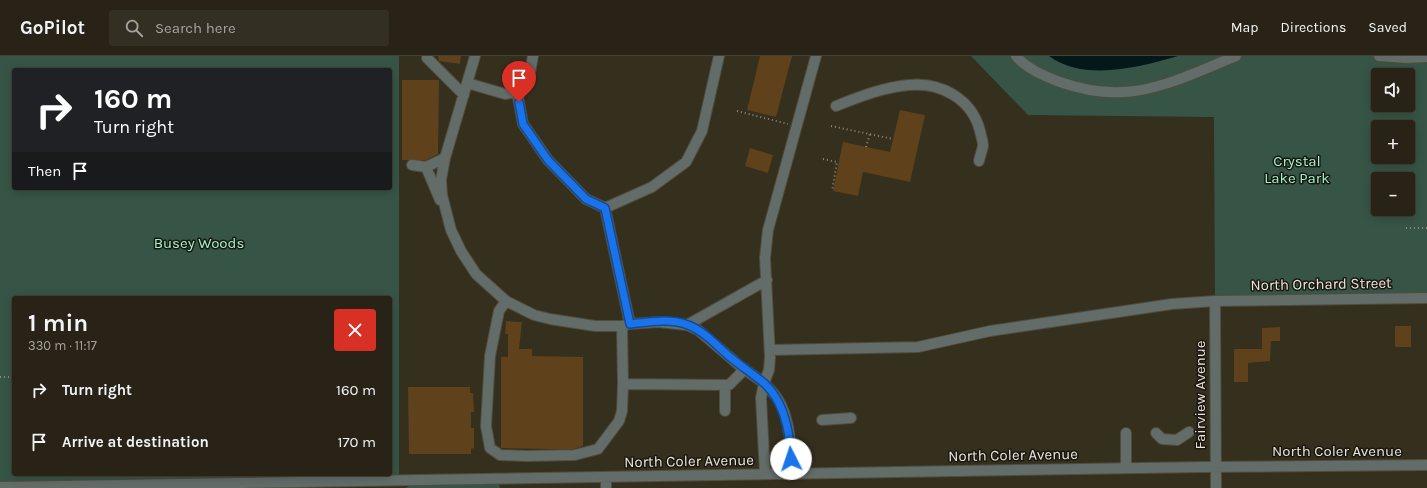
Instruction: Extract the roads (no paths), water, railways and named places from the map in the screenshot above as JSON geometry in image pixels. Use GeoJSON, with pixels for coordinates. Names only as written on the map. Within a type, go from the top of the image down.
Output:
{"type":"FeatureCollection","features":[{"type":"Feature","properties":{"kind":"street"},"geometry":{"type":"LineString","coordinates":[[446,213],[442,188],[445,158],[475,56]]}},
{"type":"Feature","properties":{"kind":"street"},"geometry":{"type":"LineString","coordinates":[[467,83],[506,94],[518,92],[529,78],[533,56]]}},
{"type":"Feature","properties":{"kind":"street"},"geometry":{"type":"LineString","coordinates":[[518,92],[523,124],[548,160],[586,199],[605,208],[652,187],[686,162],[702,131],[719,56]]}},
{"type":"Feature","properties":{"kind":"street"},"geometry":{"type":"LineString","coordinates":[[765,474],[761,398],[764,383],[769,370],[770,350],[765,258],[768,230],[816,56]]}},
{"type":"Feature","properties":{"kind":"street"},"geometry":{"type":"LineString","coordinates":[[1016,56],[1030,68],[1046,77],[1066,84],[1086,89],[1132,92],[1147,90],[1177,81],[1236,56]]}},
{"type":"Feature","properties":{"kind":"street"},"geometry":{"type":"LineString","coordinates":[[1379,56],[1406,58],[1427,57]]}},
{"type":"Feature","properties":{"kind":"street"},"geometry":{"type":"LineString","coordinates":[[427,58],[464,95]]}},
{"type":"Feature","properties":{"kind":"street"},"geometry":{"type":"LineString","coordinates":[[836,106],[870,93],[909,85],[927,85],[941,89],[963,101],[974,114],[983,145],[979,161]]}},
{"type":"Feature","properties":{"kind":"street"},"geometry":{"type":"LineString","coordinates":[[412,166],[426,167],[445,158]]}},
{"type":"Feature","properties":{"kind":"street"},"geometry":{"type":"LineString","coordinates":[[426,167],[446,213],[451,230],[469,264],[485,283],[506,301],[534,315],[594,326],[658,322],[687,325],[702,332],[744,369],[764,383],[777,398],[786,420],[790,444],[792,474]]}},
{"type":"Feature","properties":{"kind":"street"},"geometry":{"type":"LineString","coordinates":[[506,301],[499,311],[490,356],[486,426],[490,448],[500,455],[526,456],[575,455],[598,449],[619,422],[622,411],[626,325],[605,208]]}},
{"type":"Feature","properties":{"kind":"street"},"geometry":{"type":"LineString","coordinates":[[687,325],[767,280]]}},
{"type":"Feature","properties":{"kind":"street","name":"North Orchard Street"},"geometry":{"type":"LineString","coordinates":[[770,350],[918,347],[990,331],[1156,306],[1215,301],[1427,298]]}},
{"type":"Feature","properties":{"kind":"street","name":"Fairview Avenue"},"geometry":{"type":"LineString","coordinates":[[1215,301],[1216,488]]}},
{"type":"Feature","properties":{"kind":"street"},"geometry":{"type":"LineString","coordinates":[[623,384],[729,385],[744,369]]}},
{"type":"Feature","properties":{"kind":"street"},"geometry":{"type":"LineString","coordinates":[[725,384],[725,411]]}},
{"type":"Feature","properties":{"kind":"street"},"geometry":{"type":"LineString","coordinates":[[822,420],[851,418]]}},
{"type":"Feature","properties":{"kind":"street"},"geometry":{"type":"LineString","coordinates":[[1156,432],[1162,439],[1178,440],[1189,432]]}},
{"type":"Feature","properties":{"kind":"street"},"geometry":{"type":"LineString","coordinates":[[1126,433],[1126,468]]}},
{"type":"Feature","properties":{"kind":"street","name":"North Coler Avenue"},"geometry":{"type":"LineString","coordinates":[[0,487],[1126,468],[1427,465]]}},
{"type":"Feature","properties":{"kind":"street"},"geometry":{"type":"LineString","coordinates":[[606,477],[606,488]]}},
{"type":"Feature","properties":{"kind":"park label","name":"Crystal Lake Park"},"geometry":{"type":"Point","coordinates":[1297,170]}},
{"type":"Feature","properties":{"kind":"park label","name":"Busey Woods"},"geometry":{"type":"Point","coordinates":[199,243]}}]}
